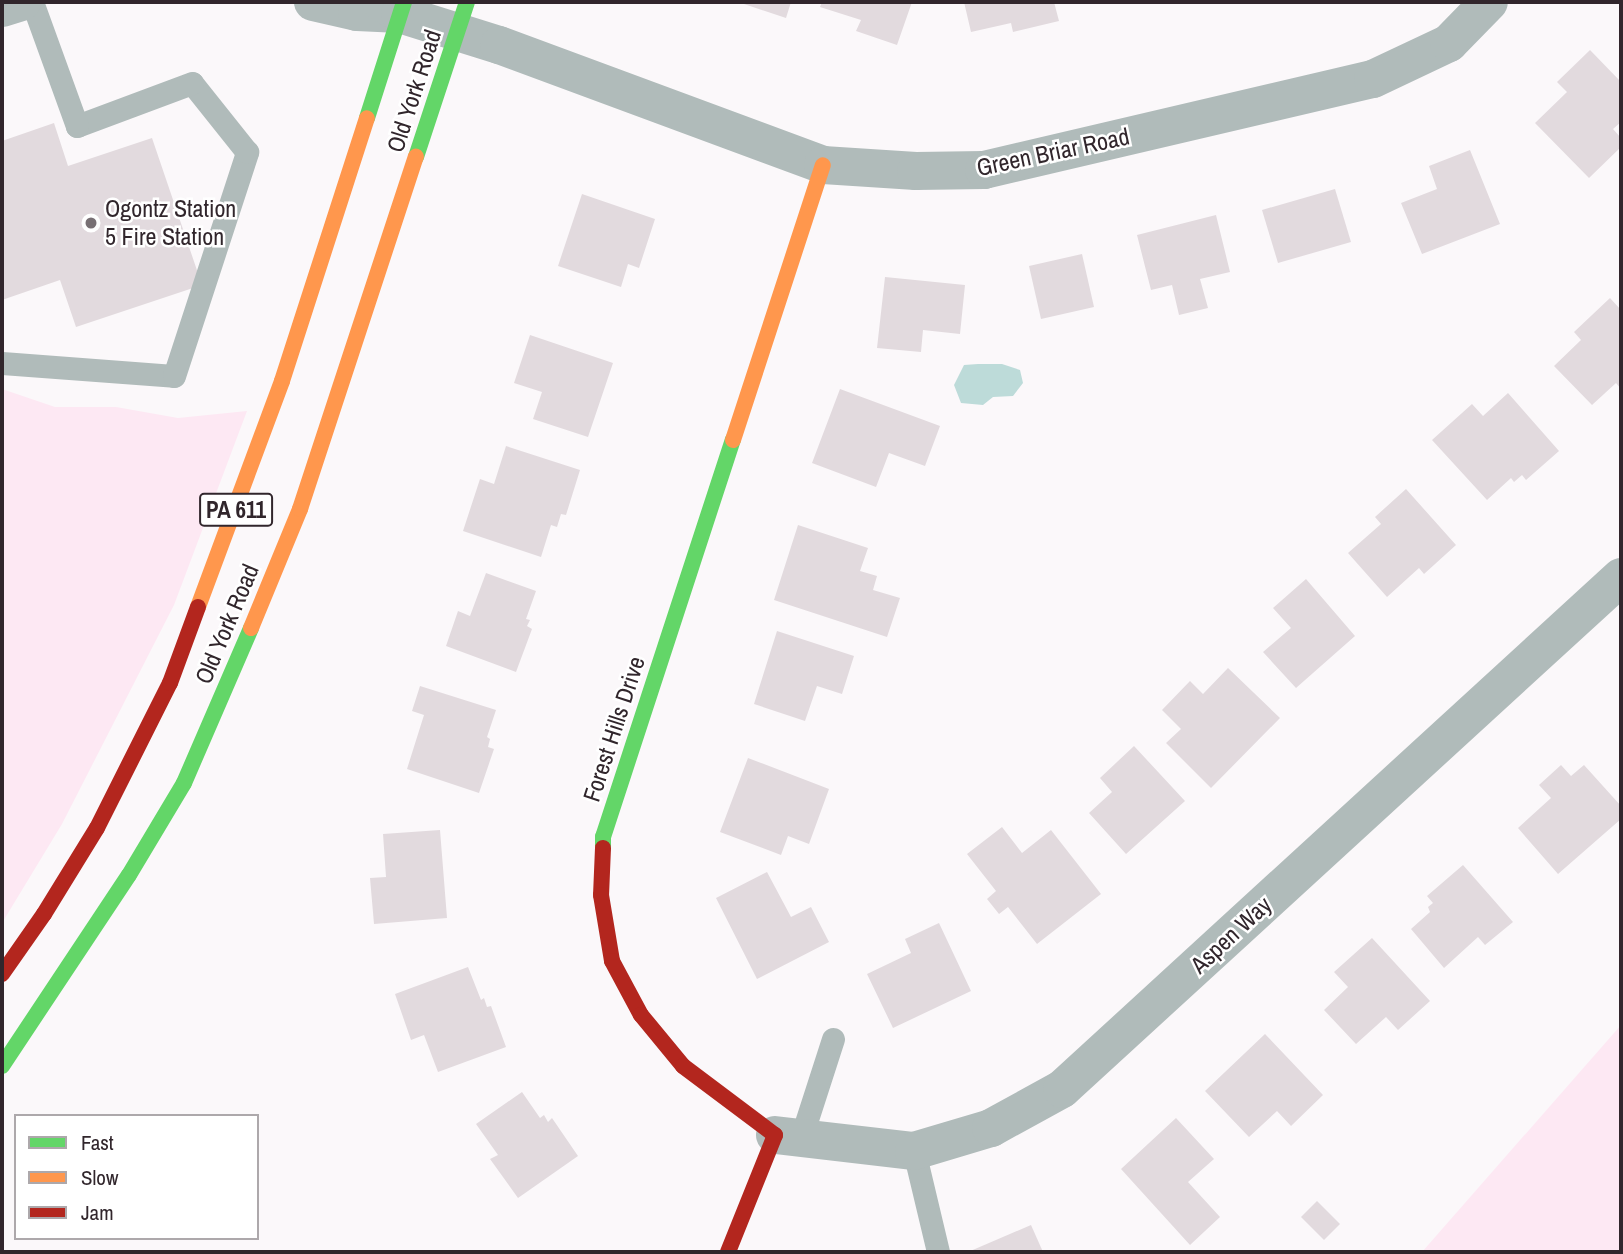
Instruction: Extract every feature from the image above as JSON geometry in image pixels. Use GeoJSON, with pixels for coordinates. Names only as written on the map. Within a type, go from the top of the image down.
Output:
{"type":"FeatureCollection","features":[{"type":"Feature","properties":{"kind":"main road","name":"Old York Road"},"geometry":{"type":"LineString","coordinates":[[2,974],[44,914],[97,828],[170,683],[282,381],[395,6]]}},
{"type":"Feature","properties":{"kind":"main road","name":"Old York Road"},"geometry":{"type":"LineString","coordinates":[[2,1066],[122,886],[184,783],[300,509],[462,17]]}},
{"type":"Feature","properties":{"kind":"main road","name":"Forest Hills Drive"},"geometry":{"type":"LineString","coordinates":[[788,1137],[683,1066],[641,1015],[612,961],[601,895],[603,837],[823,165]]}},
{"type":"Feature","properties":{"kind":"main road"},"geometry":{"type":"LineString","coordinates":[[727,1252],[788,1137]]}},
{"type":"Feature","properties":{"kind":"street"},"geometry":{"type":"LineString","coordinates":[[2,8],[22,2]]}},
{"type":"Feature","properties":{"kind":"street","name":"Green Briar Road"},"geometry":{"type":"LineString","coordinates":[[313,2],[358,12],[395,6],[462,17],[823,165],[916,171],[984,170],[1373,79],[1449,43],[1489,2]]}},
{"type":"Feature","properties":{"kind":"street","name":"Aspen Way"},"geometry":{"type":"LineString","coordinates":[[788,1137],[914,1151],[991,1128],[1062,1089],[1621,577]]}},
{"type":"Feature","properties":{"kind":"lane"},"geometry":{"type":"LineString","coordinates":[[2,363],[174,376],[247,152],[192,83],[77,127],[32,2]]}},
{"type":"Feature","properties":{"kind":"lane"},"geometry":{"type":"LineString","coordinates":[[788,1137],[834,1039]]}},
{"type":"Feature","properties":{"kind":"lane"},"geometry":{"type":"LineString","coordinates":[[914,1151],[938,1252]]}},
{"type":"Feature","properties":{"kind":"shaded area"},"geometry":{"type":"Polygon","coordinates":[[[2,389],[55,407],[116,407],[178,418],[247,411],[174,605],[62,824],[2,923],[2,389]]]}},
{"type":"Feature","properties":{"kind":"shaded area"},"geometry":{"type":"Polygon","coordinates":[[[1621,1025],[1621,1252],[1422,1252],[1621,1025]]]}},
{"type":"Feature","properties":{"kind":"water"},"geometry":{"type":"Polygon","coordinates":[[[1002,364],[1020,370],[1023,383],[1013,396],[993,397],[983,405],[961,403],[954,385],[964,365],[1002,364]]]}},
{"type":"Feature","properties":{"kind":"building"},"geometry":{"type":"Polygon","coordinates":[[[738,2],[791,2],[786,18],[738,2]]]}},
{"type":"Feature","properties":{"kind":"building"},"geometry":{"type":"Polygon","coordinates":[[[822,2],[912,2],[897,45],[856,31],[861,20],[820,7],[822,2]]]}},
{"type":"Feature","properties":{"kind":"building"},"geometry":{"type":"Polygon","coordinates":[[[964,2],[1054,2],[1059,21],[1013,32],[1011,23],[971,32],[964,2]]]}},
{"type":"Feature","properties":{"kind":"building"},"geometry":{"type":"Polygon","coordinates":[[[1590,50],[1621,82],[1621,122],[1613,129],[1621,138],[1621,147],[1589,178],[1535,123],[1567,92],[1557,82],[1590,50]]]}},
{"type":"Feature","properties":{"kind":"building","name":"Ogontz Station 5 Fire Station"},"geometry":{"type":"Polygon","coordinates":[[[54,123],[68,166],[152,138],[202,285],[76,327],[60,280],[2,300],[2,141],[54,123]]]}},
{"type":"Feature","properties":{"kind":"building"},"geometry":{"type":"Polygon","coordinates":[[[1470,150],[1500,224],[1422,254],[1401,203],[1437,189],[1429,166],[1470,150]]]}},
{"type":"Feature","properties":{"kind":"building"},"geometry":{"type":"Polygon","coordinates":[[[1335,189],[1351,242],[1278,263],[1262,210],[1335,189]]]}},
{"type":"Feature","properties":{"kind":"building"},"geometry":{"type":"Polygon","coordinates":[[[582,194],[655,219],[639,268],[628,264],[621,287],[558,266],[582,194]]]}},
{"type":"Feature","properties":{"kind":"building"},"geometry":{"type":"Polygon","coordinates":[[[1216,215],[1230,272],[1200,279],[1208,308],[1179,315],[1172,285],[1151,290],[1137,235],[1216,215]]]}},
{"type":"Feature","properties":{"kind":"building"},"geometry":{"type":"Polygon","coordinates":[[[1082,254],[1094,307],[1041,319],[1029,266],[1082,254]]]}},
{"type":"Feature","properties":{"kind":"building"},"geometry":{"type":"Polygon","coordinates":[[[885,277],[965,285],[960,334],[923,330],[921,352],[877,348],[885,277]]]}},
{"type":"Feature","properties":{"kind":"building"},"geometry":{"type":"Polygon","coordinates":[[[1610,298],[1621,310],[1621,389],[1616,383],[1592,405],[1554,366],[1581,340],[1574,332],[1610,298]]]}},
{"type":"Feature","properties":{"kind":"building"},"geometry":{"type":"Polygon","coordinates":[[[530,335],[613,363],[588,437],[533,419],[542,392],[514,383],[530,335]]]}},
{"type":"Feature","properties":{"kind":"building"},"geometry":{"type":"Polygon","coordinates":[[[840,389],[940,426],[925,466],[889,453],[876,487],[812,463],[840,389]]]}},
{"type":"Feature","properties":{"kind":"building"},"geometry":{"type":"Polygon","coordinates":[[[1508,393],[1559,451],[1526,480],[1522,475],[1514,482],[1511,478],[1487,500],[1432,440],[1472,404],[1483,416],[1508,393]]]}},
{"type":"Feature","properties":{"kind":"building"},"geometry":{"type":"Polygon","coordinates":[[[506,446],[580,470],[566,515],[561,514],[557,527],[551,525],[541,557],[463,531],[480,479],[494,484],[506,446]]]}},
{"type":"Feature","properties":{"kind":"building"},"geometry":{"type":"Polygon","coordinates":[[[1406,489],[1456,545],[1424,574],[1419,568],[1387,597],[1348,553],[1381,524],[1375,517],[1406,489]]]}},
{"type":"Feature","properties":{"kind":"building"},"geometry":{"type":"Polygon","coordinates":[[[798,525],[868,548],[860,571],[877,576],[873,590],[900,598],[887,637],[774,600],[798,525]]]}},
{"type":"Feature","properties":{"kind":"building"},"geometry":{"type":"Polygon","coordinates":[[[486,573],[536,591],[526,619],[530,620],[527,626],[532,629],[516,672],[446,646],[458,611],[470,616],[486,573]]]}},
{"type":"Feature","properties":{"kind":"building"},"geometry":{"type":"Polygon","coordinates":[[[1306,579],[1355,636],[1296,688],[1263,652],[1291,628],[1273,608],[1306,579]]]}},
{"type":"Feature","properties":{"kind":"building"},"geometry":{"type":"Polygon","coordinates":[[[777,631],[854,656],[842,694],[817,686],[805,721],[754,704],[777,631]]]}},
{"type":"Feature","properties":{"kind":"building"},"geometry":{"type":"Polygon","coordinates":[[[1228,668],[1280,718],[1211,788],[1166,743],[1181,729],[1162,710],[1190,681],[1203,694],[1228,668]]]}},
{"type":"Feature","properties":{"kind":"building"},"geometry":{"type":"Polygon","coordinates":[[[420,686],[496,710],[487,737],[490,739],[488,747],[494,749],[479,793],[407,769],[424,715],[412,711],[420,686]]]}},
{"type":"Feature","properties":{"kind":"building"},"geometry":{"type":"Polygon","coordinates":[[[1134,746],[1185,801],[1126,854],[1089,813],[1112,792],[1100,778],[1134,746]]]}},
{"type":"Feature","properties":{"kind":"building"},"geometry":{"type":"Polygon","coordinates":[[[748,758],[829,789],[809,844],[788,836],[781,855],[720,832],[748,758]]]}},
{"type":"Feature","properties":{"kind":"building"},"geometry":{"type":"Polygon","coordinates":[[[1561,765],[1571,776],[1584,765],[1621,806],[1621,819],[1558,874],[1518,828],[1551,798],[1539,785],[1561,765]]]}},
{"type":"Feature","properties":{"kind":"building"},"geometry":{"type":"Polygon","coordinates":[[[1002,827],[1022,853],[1051,830],[1101,894],[1037,944],[1008,907],[999,914],[987,899],[996,891],[967,854],[1002,827]]]}},
{"type":"Feature","properties":{"kind":"building"},"geometry":{"type":"Polygon","coordinates":[[[440,830],[447,918],[374,924],[370,878],[386,877],[383,834],[440,830]]]}},
{"type":"Feature","properties":{"kind":"building"},"geometry":{"type":"Polygon","coordinates":[[[1463,865],[1513,922],[1485,945],[1478,937],[1444,968],[1411,929],[1430,912],[1428,907],[1433,903],[1427,896],[1463,865]]]}},
{"type":"Feature","properties":{"kind":"building"},"geometry":{"type":"Polygon","coordinates":[[[767,872],[791,917],[811,907],[829,942],[757,979],[716,898],[767,872]]]}},
{"type":"Feature","properties":{"kind":"building"},"geometry":{"type":"Polygon","coordinates":[[[939,923],[971,991],[893,1028],[867,974],[911,953],[905,939],[939,923]]]}},
{"type":"Feature","properties":{"kind":"building"},"geometry":{"type":"Polygon","coordinates":[[[1372,938],[1430,1001],[1398,1030],[1386,1017],[1356,1044],[1324,1010],[1348,987],[1334,972],[1372,938]]]}},
{"type":"Feature","properties":{"kind":"building"},"geometry":{"type":"Polygon","coordinates":[[[468,967],[481,1000],[484,998],[487,1007],[491,1006],[506,1047],[438,1072],[424,1035],[411,1040],[395,994],[468,967]]]}},
{"type":"Feature","properties":{"kind":"building"},"geometry":{"type":"Polygon","coordinates":[[[1265,1034],[1323,1095],[1291,1126],[1277,1111],[1249,1137],[1205,1091],[1265,1034]]]}},
{"type":"Feature","properties":{"kind":"building"},"geometry":{"type":"Polygon","coordinates":[[[522,1092],[540,1118],[544,1115],[548,1122],[552,1118],[578,1156],[518,1198],[490,1159],[498,1155],[476,1124],[522,1092]]]}},
{"type":"Feature","properties":{"kind":"building"},"geometry":{"type":"Polygon","coordinates":[[[1176,1118],[1214,1159],[1188,1182],[1220,1217],[1190,1245],[1121,1169],[1176,1118]]]}},
{"type":"Feature","properties":{"kind":"building"},"geometry":{"type":"Polygon","coordinates":[[[1317,1201],[1340,1224],[1324,1240],[1301,1217],[1317,1201]]]}},
{"type":"Feature","properties":{"kind":"building"},"geometry":{"type":"Polygon","coordinates":[[[1031,1225],[1043,1252],[968,1252],[1031,1225]]]}},
{"type":"Feature","properties":{"kind":"traffic: fast"},"geometry":{"type":"LineString","coordinates":[[367,118],[404,2]]}},
{"type":"Feature","properties":{"kind":"traffic: fast"},"geometry":{"type":"LineString","coordinates":[[416,157],[467,2]]}},
{"type":"Feature","properties":{"kind":"traffic: fast"},"geometry":{"type":"LineString","coordinates":[[603,848],[603,837],[733,440]]}},
{"type":"Feature","properties":{"kind":"traffic: fast"},"geometry":{"type":"LineString","coordinates":[[2,1066],[129,875],[184,783],[251,628]]}},
{"type":"Feature","properties":{"kind":"traffic: slow"},"geometry":{"type":"LineString","coordinates":[[198,607],[282,381],[367,118]]}},
{"type":"Feature","properties":{"kind":"traffic: slow"},"geometry":{"type":"LineString","coordinates":[[251,628],[300,509],[416,157]]}},
{"type":"Feature","properties":{"kind":"traffic: slow"},"geometry":{"type":"LineString","coordinates":[[733,440],[823,165]]}},
{"type":"Feature","properties":{"kind":"traffic: jam"},"geometry":{"type":"LineString","coordinates":[[2,974],[44,914],[97,828],[170,683],[198,607]]}},
{"type":"Feature","properties":{"kind":"traffic: jam"},"geometry":{"type":"LineString","coordinates":[[603,848],[601,895],[612,961],[641,1015],[683,1066],[775,1135],[728,1252]]}},
{"type":"Feature","properties":{"kind":"place","name":"Ogontz Station 5 Fire Station"},"geometry":{"type":"Point","coordinates":[91,223]}}]}
